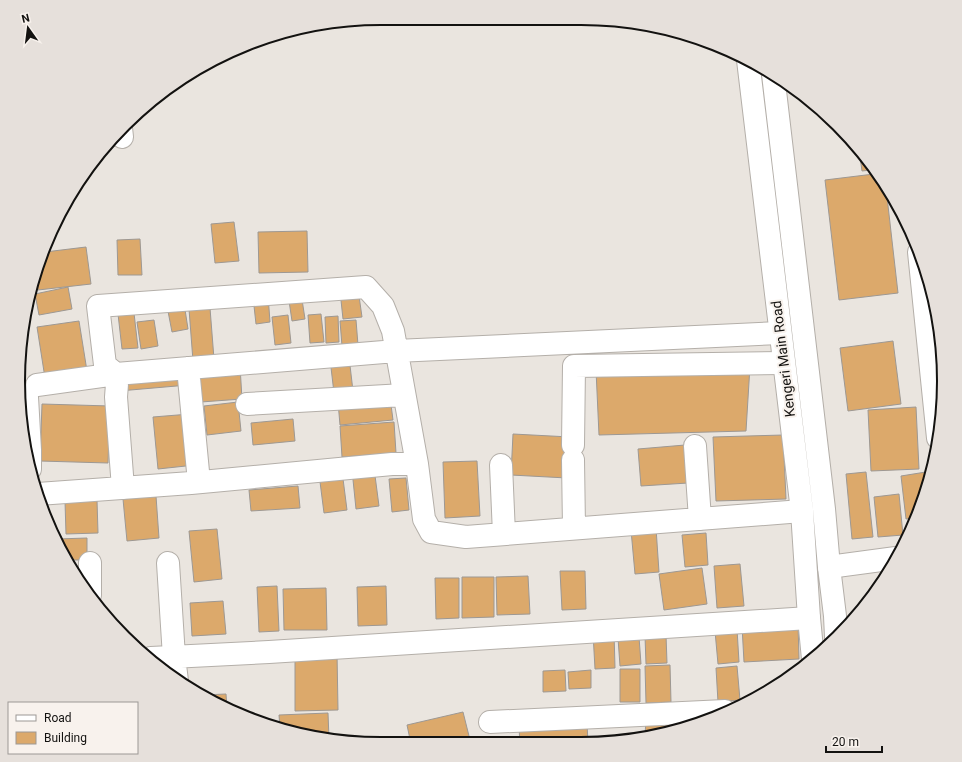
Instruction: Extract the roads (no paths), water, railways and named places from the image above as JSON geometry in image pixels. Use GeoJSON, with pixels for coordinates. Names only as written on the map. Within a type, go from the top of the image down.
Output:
{"type":"FeatureCollection","features":[{"type":"Feature","properties":{"kind":"street","name":"Kengeri Main Road"},"geometry":{"type":"LineString","coordinates":[[749,68],[802,511],[812,652]]}},
{"type":"Feature","properties":{"kind":"street","name":"Kengeri Main Road"},"geometry":{"type":"LineString","coordinates":[[774,82],[824,509],[836,630]]}},
{"type":"Feature","properties":{"kind":"street"},"geometry":{"type":"LineString","coordinates":[[922,279],[935,412]]}},
{"type":"Feature","properties":{"kind":"street"},"geometry":{"type":"LineString","coordinates":[[123,488],[116,397],[116,374],[105,364],[98,306],[366,287],[383,306],[393,332],[417,464],[424,519],[431,532],[466,537],[802,511]]}},
{"type":"Feature","properties":{"kind":"street"},"geometry":{"type":"LineString","coordinates":[[30,440],[32,391],[116,374],[396,351],[780,333]]}},
{"type":"Feature","properties":{"kind":"street"},"geometry":{"type":"LineString","coordinates":[[574,528],[574,366],[784,363]]}},
{"type":"Feature","properties":{"kind":"street"},"geometry":{"type":"LineString","coordinates":[[188,368],[199,482]]}},
{"type":"Feature","properties":{"kind":"street"},"geometry":{"type":"LineString","coordinates":[[247,404],[404,395]]}},
{"type":"Feature","properties":{"kind":"street"},"geometry":{"type":"LineString","coordinates":[[695,446],[700,519]]}},
{"type":"Feature","properties":{"kind":"street"},"geometry":{"type":"LineString","coordinates":[[44,494],[199,482],[392,464],[417,464]]}},
{"type":"Feature","properties":{"kind":"street"},"geometry":{"type":"LineString","coordinates":[[501,465],[504,534]]}},
{"type":"Feature","properties":{"kind":"street"},"geometry":{"type":"LineString","coordinates":[[829,568],[889,559]]}},
{"type":"Feature","properties":{"kind":"street"},"geometry":{"type":"LineString","coordinates":[[90,563],[90,586]]}},
{"type":"Feature","properties":{"kind":"street"},"geometry":{"type":"LineString","coordinates":[[168,563],[176,672]]}},
{"type":"Feature","properties":{"kind":"street"},"geometry":{"type":"LineString","coordinates":[[157,658],[809,618]]}},
{"type":"Feature","properties":{"kind":"street"},"geometry":{"type":"LineString","coordinates":[[490,722],[713,712]]}}]}
